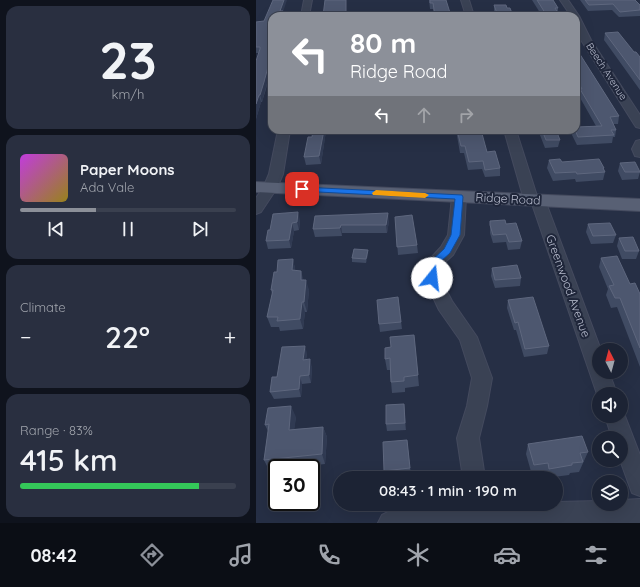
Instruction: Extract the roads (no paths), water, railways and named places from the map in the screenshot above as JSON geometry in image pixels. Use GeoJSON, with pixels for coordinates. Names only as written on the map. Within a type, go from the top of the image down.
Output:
{"type":"FeatureCollection","features":[{"type":"Feature","properties":{"kind":"main road","name":"Ridge Road"},"geometry":{"type":"LineString","coordinates":[[263,188],[640,205]]}},
{"type":"Feature","properties":{"kind":"street"},"geometry":{"type":"LineString","coordinates":[[306,12],[308,0]]}},
{"type":"Feature","properties":{"kind":"street"},"geometry":{"type":"LineString","coordinates":[[465,0],[469,12]]}},
{"type":"Feature","properties":{"kind":"street","name":"Beech Avenue"},"geometry":{"type":"LineString","coordinates":[[564,0],[572,12]]}},
{"type":"Feature","properties":{"kind":"street","name":"Beech Avenue"},"geometry":{"type":"LineString","coordinates":[[580,27],[586,40],[640,124]]}},
{"type":"Feature","properties":{"kind":"street"},"geometry":{"type":"LineString","coordinates":[[256,209],[263,188],[276,174],[283,134]]}},
{"type":"Feature","properties":{"kind":"street","name":"Greenwood Avenue"},"geometry":{"type":"LineString","coordinates":[[511,134],[534,200],[592,353]]}},
{"type":"Feature","properties":{"kind":"street"},"geometry":{"type":"LineString","coordinates":[[640,144],[638,149],[640,153]]}},
{"type":"Feature","properties":{"kind":"street"},"geometry":{"type":"LineString","coordinates":[[459,197],[456,235],[447,251],[435,262],[432,278],[445,305],[468,337],[482,378],[477,406],[468,438],[473,471]]}},
{"type":"Feature","properties":{"kind":"street"},"geometry":{"type":"LineString","coordinates":[[618,423],[640,485]]}},
{"type":"Feature","properties":{"kind":"street"},"geometry":{"type":"LineString","coordinates":[[390,523],[472,511]]}},
{"type":"Feature","properties":{"kind":"street"},"geometry":{"type":"LineString","coordinates":[[563,511],[640,511]]}}]}
